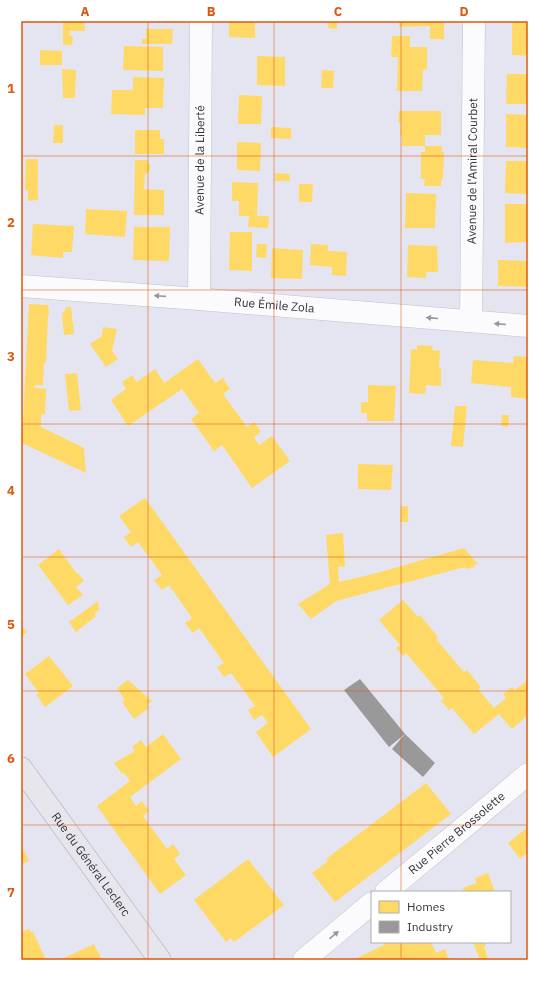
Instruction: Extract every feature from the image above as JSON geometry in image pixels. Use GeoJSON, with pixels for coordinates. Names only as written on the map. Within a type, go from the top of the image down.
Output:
{"type":"FeatureCollection","features":[{"type":"Feature","properties":{"kind":"main road","name":"Rue du Général Leclerc"},"geometry":{"type":"LineString","coordinates":[[22,772],[160,960]]}},
{"type":"Feature","properties":{"kind":"street","name":"Avenue de la Liberté"},"geometry":{"type":"LineString","coordinates":[[198,299],[201,21]]}},
{"type":"Feature","properties":{"kind":"street","name":"Avenue de l'Amiral Courbet"},"geometry":{"type":"LineString","coordinates":[[471,321],[474,21]]}},
{"type":"Feature","properties":{"kind":"street","name":"Rue Émile Zola"},"geometry":{"type":"LineString","coordinates":[[21,286],[528,326]]}},
{"type":"Feature","properties":{"kind":"street","name":"Rue Pierre Brossolette"},"geometry":{"type":"LineString","coordinates":[[387,891],[528,774]]}},
{"type":"Feature","properties":{"kind":"street"},"geometry":{"type":"LineString","coordinates":[[304,960],[371,905]]}},
{"type":"Feature","properties":{"kind":"building: Homes"},"geometry":{"type":"Polygon","coordinates":[[[63,21],[84,21],[85,31],[70,31],[69,35],[73,36],[72,45],[63,45],[63,21]]]}},
{"type":"Feature","properties":{"kind":"building: Homes"},"geometry":{"type":"Polygon","coordinates":[[[229,21],[255,21],[255,38],[229,37],[229,21]]]}},
{"type":"Feature","properties":{"kind":"building: Homes"},"geometry":{"type":"Polygon","coordinates":[[[329,21],[337,21],[337,29],[328,28],[329,21]]]}},
{"type":"Feature","properties":{"kind":"building: Homes"},"geometry":{"type":"Polygon","coordinates":[[[399,21],[444,21],[444,39],[430,39],[430,26],[399,27],[399,21]]]}},
{"type":"Feature","properties":{"kind":"building: Homes"},"geometry":{"type":"Polygon","coordinates":[[[512,21],[528,21],[528,56],[512,55],[512,21]]]}},
{"type":"Feature","properties":{"kind":"building: Homes"},"geometry":{"type":"Polygon","coordinates":[[[146,29],[173,29],[172,44],[142,44],[142,39],[146,39],[146,29]]]}},
{"type":"Feature","properties":{"kind":"building: Homes"},"geometry":{"type":"Polygon","coordinates":[[[392,36],[410,36],[410,47],[427,47],[427,69],[423,70],[422,91],[397,91],[398,57],[391,57],[392,36]]]}},
{"type":"Feature","properties":{"kind":"building: Homes"},"geometry":{"type":"Polygon","coordinates":[[[124,46],[163,47],[163,71],[123,70],[124,46]]]}},
{"type":"Feature","properties":{"kind":"building: Homes"},"geometry":{"type":"Polygon","coordinates":[[[40,50],[62,51],[62,65],[40,65],[40,50]]]}},
{"type":"Feature","properties":{"kind":"building: Homes"},"geometry":{"type":"Polygon","coordinates":[[[257,56],[285,57],[285,86],[257,85],[257,56]]]}},
{"type":"Feature","properties":{"kind":"building: Homes"},"geometry":{"type":"Polygon","coordinates":[[[62,69],[76,70],[75,98],[63,98],[62,69]]]}},
{"type":"Feature","properties":{"kind":"building: Homes"},"geometry":{"type":"Polygon","coordinates":[[[322,70],[334,71],[333,88],[321,88],[322,70]]]}},
{"type":"Feature","properties":{"kind":"building: Homes"},"geometry":{"type":"Polygon","coordinates":[[[507,74],[528,74],[528,104],[506,104],[507,74]]]}},
{"type":"Feature","properties":{"kind":"building: Homes"},"geometry":{"type":"Polygon","coordinates":[[[133,77],[164,78],[163,108],[145,108],[145,115],[111,114],[112,90],[133,90],[133,77]]]}},
{"type":"Feature","properties":{"kind":"building: Homes"},"geometry":{"type":"Polygon","coordinates":[[[239,95],[262,96],[261,124],[238,124],[239,95]]]}},
{"type":"Feature","properties":{"kind":"building: Homes"},"geometry":{"type":"Polygon","coordinates":[[[399,111],[441,111],[441,135],[425,135],[425,146],[402,146],[402,135],[400,135],[401,123],[398,123],[399,111]]]}},
{"type":"Feature","properties":{"kind":"building: Homes"},"geometry":{"type":"Polygon","coordinates":[[[506,114],[528,115],[528,148],[506,147],[506,114]]]}},
{"type":"Feature","properties":{"kind":"building: Homes"},"geometry":{"type":"Polygon","coordinates":[[[54,125],[63,125],[63,143],[53,143],[54,125]]]}},
{"type":"Feature","properties":{"kind":"building: Homes"},"geometry":{"type":"Polygon","coordinates":[[[271,127],[291,128],[291,139],[271,138],[271,127]]]}},
{"type":"Feature","properties":{"kind":"building: Homes"},"geometry":{"type":"Polygon","coordinates":[[[135,130],[160,130],[160,139],[164,139],[164,154],[135,154],[135,130]]]}},
{"type":"Feature","properties":{"kind":"building: Homes"},"geometry":{"type":"Polygon","coordinates":[[[237,142],[261,143],[260,171],[237,170],[237,142]]]}},
{"type":"Feature","properties":{"kind":"building: Homes"},"geometry":{"type":"Polygon","coordinates":[[[425,146],[442,146],[442,152],[444,152],[443,180],[441,179],[441,186],[424,186],[425,179],[421,179],[421,152],[425,152],[425,146]]]}},
{"type":"Feature","properties":{"kind":"building: Homes"},"geometry":{"type":"Polygon","coordinates":[[[26,159],[38,159],[38,200],[28,201],[28,190],[25,190],[26,159]]]}},
{"type":"Feature","properties":{"kind":"building: Homes"},"geometry":{"type":"Polygon","coordinates":[[[135,160],[148,160],[148,164],[150,164],[150,171],[148,171],[148,174],[145,174],[144,189],[164,190],[164,215],[134,215],[135,160]]]}},
{"type":"Feature","properties":{"kind":"building: Homes"},"geometry":{"type":"Polygon","coordinates":[[[506,161],[528,161],[528,194],[505,193],[506,161]]]}},
{"type":"Feature","properties":{"kind":"building: Homes"},"geometry":{"type":"Polygon","coordinates":[[[275,173],[290,174],[290,181],[275,181],[275,173]]]}},
{"type":"Feature","properties":{"kind":"building: Homes"},"geometry":{"type":"Polygon","coordinates":[[[232,182],[258,183],[257,216],[269,216],[268,228],[248,227],[249,216],[239,216],[239,201],[232,201],[232,182]]]}},
{"type":"Feature","properties":{"kind":"building: Homes"},"geometry":{"type":"Polygon","coordinates":[[[299,184],[313,184],[312,202],[299,202],[299,184]]]}},
{"type":"Feature","properties":{"kind":"building: Homes"},"geometry":{"type":"Polygon","coordinates":[[[406,193],[436,194],[435,228],[405,228],[406,193]]]}},
{"type":"Feature","properties":{"kind":"building: Homes"},"geometry":{"type":"Polygon","coordinates":[[[505,204],[528,204],[528,242],[505,243],[505,204]]]}},
{"type":"Feature","properties":{"kind":"building: Homes"},"geometry":{"type":"Polygon","coordinates":[[[86,209],[127,211],[125,237],[85,234],[86,209]]]}},
{"type":"Feature","properties":{"kind":"building: Homes"},"geometry":{"type":"Polygon","coordinates":[[[33,224],[74,226],[72,252],[63,252],[63,258],[31,255],[33,224]]]}},
{"type":"Feature","properties":{"kind":"building: Homes"},"geometry":{"type":"Polygon","coordinates":[[[134,227],[170,227],[169,261],[133,260],[134,227]]]}},
{"type":"Feature","properties":{"kind":"building: Homes"},"geometry":{"type":"Polygon","coordinates":[[[230,232],[252,232],[252,271],[229,270],[230,232]]]}},
{"type":"Feature","properties":{"kind":"building: Homes"},"geometry":{"type":"Polygon","coordinates":[[[257,244],[267,244],[266,258],[256,257],[257,244]]]}},
{"type":"Feature","properties":{"kind":"building: Homes"},"geometry":{"type":"Polygon","coordinates":[[[311,244],[328,245],[328,251],[347,252],[346,276],[332,275],[332,267],[310,265],[311,244]]]}},
{"type":"Feature","properties":{"kind":"building: Homes"},"geometry":{"type":"Polygon","coordinates":[[[408,245],[437,246],[438,272],[426,272],[426,278],[407,277],[408,245]]]}},
{"type":"Feature","properties":{"kind":"building: Homes"},"geometry":{"type":"Polygon","coordinates":[[[272,248],[303,250],[302,279],[271,278],[272,248]]]}},
{"type":"Feature","properties":{"kind":"building: Homes"},"geometry":{"type":"Polygon","coordinates":[[[498,260],[528,261],[528,287],[498,286],[498,260]]]}},
{"type":"Feature","properties":{"kind":"building: Homes"},"geometry":{"type":"Polygon","coordinates":[[[29,304],[48,305],[49,315],[43,385],[35,385],[35,388],[46,389],[45,415],[41,414],[41,427],[84,448],[86,473],[22,443],[29,304]]]}},
{"type":"Feature","properties":{"kind":"building: Homes"},"geometry":{"type":"Polygon","coordinates":[[[67,307],[71,307],[74,334],[64,335],[62,314],[67,307]]]}},
{"type":"Feature","properties":{"kind":"building: Homes"},"geometry":{"type":"Polygon","coordinates":[[[103,327],[117,329],[112,351],[118,359],[106,367],[90,344],[102,336],[103,327]]]}},
{"type":"Feature","properties":{"kind":"building: Homes"},"geometry":{"type":"Polygon","coordinates":[[[417,345],[433,346],[432,350],[440,351],[439,368],[441,368],[441,386],[426,385],[425,394],[409,393],[411,349],[417,350],[417,345]]]}},
{"type":"Feature","properties":{"kind":"building: Homes"},"geometry":{"type":"Polygon","coordinates":[[[514,356],[528,357],[528,399],[511,397],[511,387],[471,383],[473,360],[513,363],[514,356]]]}},
{"type":"Feature","properties":{"kind":"building: Homes"},"geometry":{"type":"Polygon","coordinates":[[[198,359],[215,383],[223,378],[230,389],[223,394],[247,427],[254,422],[261,432],[254,437],[259,445],[272,436],[290,461],[252,488],[222,445],[214,451],[191,419],[199,413],[182,389],[128,426],[111,400],[126,389],[122,382],[132,375],[137,382],[155,369],[164,383],[198,359]]]}},
{"type":"Feature","properties":{"kind":"building: Homes"},"geometry":{"type":"Polygon","coordinates":[[[77,373],[81,410],[69,411],[65,374],[77,373]]]}},
{"type":"Feature","properties":{"kind":"building: Homes"},"geometry":{"type":"Polygon","coordinates":[[[368,385],[396,386],[394,421],[367,421],[367,413],[361,413],[361,402],[368,402],[368,385]]]}},
{"type":"Feature","properties":{"kind":"building: Homes"},"geometry":{"type":"Polygon","coordinates":[[[455,406],[467,406],[463,447],[451,446],[455,406]]]}},
{"type":"Feature","properties":{"kind":"building: Homes"},"geometry":{"type":"Polygon","coordinates":[[[502,415],[509,415],[508,427],[501,426],[502,415]]]}},
{"type":"Feature","properties":{"kind":"building: Homes"},"geometry":{"type":"Polygon","coordinates":[[[358,464],[393,465],[391,490],[358,489],[358,464]]]}},
{"type":"Feature","properties":{"kind":"building: Homes"},"geometry":{"type":"Polygon","coordinates":[[[145,498],[311,729],[273,757],[256,732],[268,723],[262,715],[254,720],[248,710],[255,706],[231,673],[224,677],[217,667],[224,663],[199,628],[193,633],[185,623],[192,618],[169,585],[162,590],[154,580],[162,575],[138,542],[131,547],[124,537],[131,532],[119,516],[145,498]]]}},
{"type":"Feature","properties":{"kind":"building: Homes"},"geometry":{"type":"Polygon","coordinates":[[[401,506],[408,506],[408,522],[400,522],[401,506]]]}},
{"type":"Feature","properties":{"kind":"building: Homes"},"geometry":{"type":"Polygon","coordinates":[[[343,533],[345,566],[338,567],[339,582],[373,574],[464,548],[478,564],[474,565],[475,567],[466,569],[465,567],[336,601],[311,619],[298,604],[330,584],[326,535],[343,533]]]}},
{"type":"Feature","properties":{"kind":"building: Homes"},"geometry":{"type":"Polygon","coordinates":[[[59,549],[77,574],[78,573],[84,581],[76,587],[83,595],[68,605],[38,565],[59,549]]]}},
{"type":"Feature","properties":{"kind":"building: Homes"},"geometry":{"type":"Polygon","coordinates":[[[403,600],[418,617],[420,615],[438,637],[436,639],[464,672],[467,670],[481,687],[478,689],[494,708],[506,698],[503,694],[512,687],[515,690],[528,680],[528,715],[512,729],[499,714],[474,734],[452,708],[449,710],[441,701],[444,698],[406,653],[403,656],[396,648],[400,645],[379,620],[403,600]]]}},
{"type":"Feature","properties":{"kind":"building: Homes"},"geometry":{"type":"Polygon","coordinates":[[[98,601],[99,610],[94,614],[96,616],[76,632],[69,622],[98,601]]]}},
{"type":"Feature","properties":{"kind":"building: Homes"},"geometry":{"type":"Polygon","coordinates":[[[21,625],[27,632],[21,637],[21,625]]]}},
{"type":"Feature","properties":{"kind":"building: Homes"},"geometry":{"type":"Polygon","coordinates":[[[49,656],[73,686],[45,707],[36,694],[39,693],[25,674],[49,656]]]}},
{"type":"Feature","properties":{"kind":"building: Homes"},"geometry":{"type":"Polygon","coordinates":[[[128,680],[152,701],[147,705],[149,708],[134,719],[122,702],[125,700],[117,688],[128,680]]]}},
{"type":"Feature","properties":{"kind":"building: Homes"},"geometry":{"type":"Polygon","coordinates":[[[163,734],[181,759],[130,797],[136,806],[142,801],[149,811],[143,816],[167,849],[173,844],[180,854],[174,859],[186,875],[160,894],[97,806],[130,781],[124,773],[122,774],[114,763],[135,751],[132,747],[141,740],[146,747],[163,734]]]}},
{"type":"Feature","properties":{"kind":"building: Homes"},"geometry":{"type":"Polygon","coordinates":[[[426,783],[451,814],[335,902],[312,873],[328,861],[326,859],[426,783]]]}},
{"type":"Feature","properties":{"kind":"building: Homes"},"geometry":{"type":"Polygon","coordinates":[[[528,827],[528,852],[520,859],[508,843],[528,827]]]}},
{"type":"Feature","properties":{"kind":"building: Homes"},"geometry":{"type":"Polygon","coordinates":[[[21,844],[29,861],[21,864],[21,844]]]}},
{"type":"Feature","properties":{"kind":"building: Homes"},"geometry":{"type":"Polygon","coordinates":[[[248,859],[284,905],[234,942],[231,938],[226,942],[194,900],[248,859]]]}},
{"type":"Feature","properties":{"kind":"building: Homes"},"geometry":{"type":"Polygon","coordinates":[[[488,873],[495,891],[464,891],[463,888],[477,883],[475,878],[488,873]]]}},
{"type":"Feature","properties":{"kind":"building: Homes"},"geometry":{"type":"Polygon","coordinates":[[[29,929],[33,932],[46,960],[21,960],[21,932],[29,929]]]}},
{"type":"Feature","properties":{"kind":"building: Homes"},"geometry":{"type":"Polygon","coordinates":[[[383,943],[431,943],[436,953],[445,949],[449,960],[353,960],[384,945],[383,943]]]}},
{"type":"Feature","properties":{"kind":"building: Homes"},"geometry":{"type":"Polygon","coordinates":[[[473,943],[485,943],[486,945],[484,946],[488,959],[480,960],[473,943]]]}},
{"type":"Feature","properties":{"kind":"building: Homes"},"geometry":{"type":"Polygon","coordinates":[[[94,944],[102,960],[60,960],[94,944]]]}},
{"type":"Feature","properties":{"kind":"building: Industry"},"geometry":{"type":"Polygon","coordinates":[[[360,679],[405,734],[389,747],[344,690],[360,679]]]}},
{"type":"Feature","properties":{"kind":"building: Industry"},"geometry":{"type":"Polygon","coordinates":[[[405,734],[435,763],[423,777],[392,749],[405,734]]]}}]}
